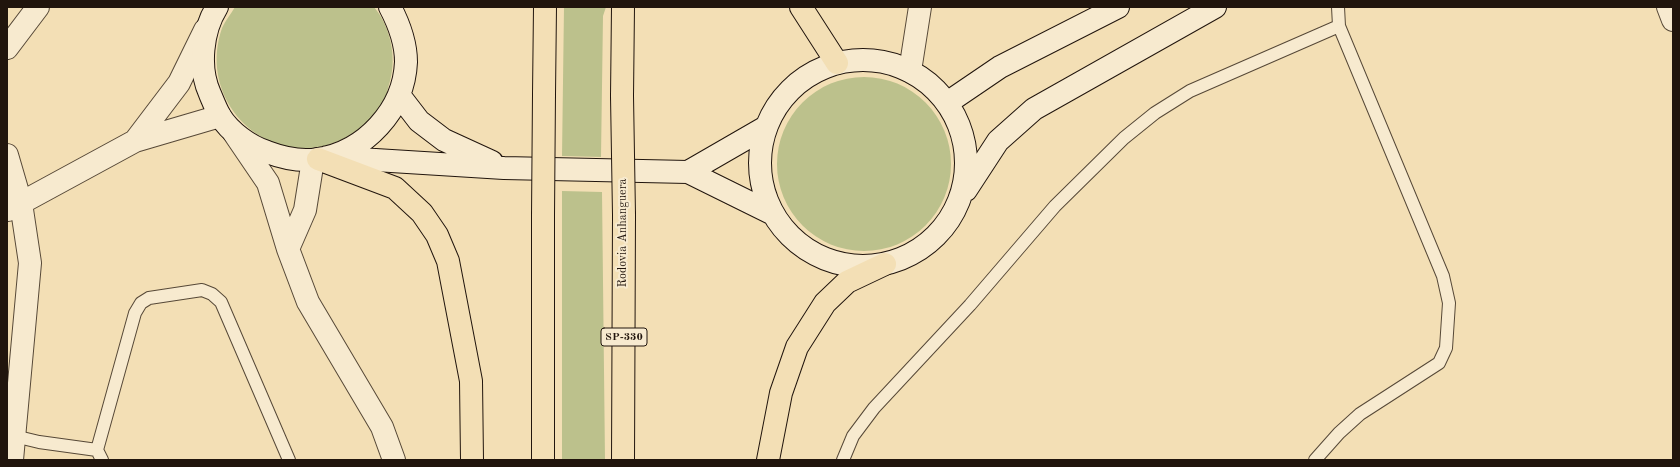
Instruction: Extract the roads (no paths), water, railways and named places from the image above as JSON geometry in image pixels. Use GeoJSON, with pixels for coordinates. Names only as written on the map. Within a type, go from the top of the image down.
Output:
{"type":"FeatureCollection","features":[{"type":"Feature","properties":{"kind":"highway"},"geometry":{"type":"LineString","coordinates":[[543,460],[545,7]]}},
{"type":"Feature","properties":{"kind":"highway","name":"Rodovia Anhanguera"},"geometry":{"type":"LineString","coordinates":[[623,7],[623,460]]}},
{"type":"Feature","properties":{"kind":"highway"},"geometry":{"type":"LineString","coordinates":[[801,7],[837,63]]}},
{"type":"Feature","properties":{"kind":"highway"},"geometry":{"type":"LineString","coordinates":[[319,159],[395,188],[422,212],[437,235],[448,261],[471,381],[472,460]]}},
{"type":"Feature","properties":{"kind":"highway"},"geometry":{"type":"LineString","coordinates":[[768,460],[780,393],[797,347],[825,303],[847,282],[885,264]]}},
{"type":"Feature","properties":{"kind":"street"},"geometry":{"type":"LineString","coordinates":[[7,48],[38,7]]}},
{"type":"Feature","properties":{"kind":"street"},"geometry":{"type":"LineString","coordinates":[[319,159],[357,145],[362,141],[382,123],[399,95],[406,61],[401,28],[390,7]]}},
{"type":"Feature","properties":{"kind":"street"},"geometry":{"type":"LineString","coordinates":[[910,71],[920,7]]}},
{"type":"Feature","properties":{"kind":"street"},"geometry":{"type":"LineString","coordinates":[[948,103],[1000,67],[1118,7]]}},
{"type":"Feature","properties":{"kind":"street"},"geometry":{"type":"LineString","coordinates":[[961,198],[967,165],[962,133],[948,103],[930,85],[910,71],[886,62],[862,60],[837,63],[806,76],[782,99],[766,127],[760,157],[762,186],[773,214],[794,239],[820,257],[852,266],[885,264],[910,256],[932,241],[949,221],[961,198],[998,141],[1034,109],[1215,7]]}},
{"type":"Feature","properties":{"kind":"street"},"geometry":{"type":"LineString","coordinates":[[1668,7],[1673,20]]}},
{"type":"Feature","properties":{"kind":"street"},"geometry":{"type":"LineString","coordinates":[[214,12],[202,50],[205,85],[226,123],[268,183],[288,249],[308,302],[382,427],[394,460]]}},
{"type":"Feature","properties":{"kind":"street"},"geometry":{"type":"LineString","coordinates":[[135,142],[179,83],[214,12]]}},
{"type":"Feature","properties":{"kind":"street"},"geometry":{"type":"LineString","coordinates":[[399,95],[419,121],[444,140],[504,168]]}},
{"type":"Feature","properties":{"kind":"street"},"geometry":{"type":"LineString","coordinates":[[14,207],[135,142],[226,123]]}},
{"type":"Feature","properties":{"kind":"street"},"geometry":{"type":"LineString","coordinates":[[226,123],[256,148],[283,158],[504,168],[688,172],[773,214]]}},
{"type":"Feature","properties":{"kind":"street"},"geometry":{"type":"LineString","coordinates":[[688,172],[766,127]]}},
{"type":"Feature","properties":{"kind":"street"},"geometry":{"type":"LineString","coordinates":[[7,156],[14,207],[30,264],[12,460]]}},
{"type":"Feature","properties":{"kind":"street"},"geometry":{"type":"LineString","coordinates":[[288,249],[305,210],[319,159]]}},
{"type":"Feature","properties":{"kind":"lane"},"geometry":{"type":"LineString","coordinates":[[1315,460],[1339,433],[1360,414],[1439,363],[1446,348],[1449,303],[1443,276],[1339,26],[1338,7]]}},
{"type":"Feature","properties":{"kind":"lane"},"geometry":{"type":"LineString","coordinates":[[843,460],[853,436],[874,408],[970,306],[1055,206],[1124,138],[1154,113],[1190,91],[1339,26]]}},
{"type":"Feature","properties":{"kind":"lane"},"geometry":{"type":"LineString","coordinates":[[14,436],[100,455],[135,313],[141,303],[149,298],[202,290],[212,294],[221,302],[289,460]]}}]}
